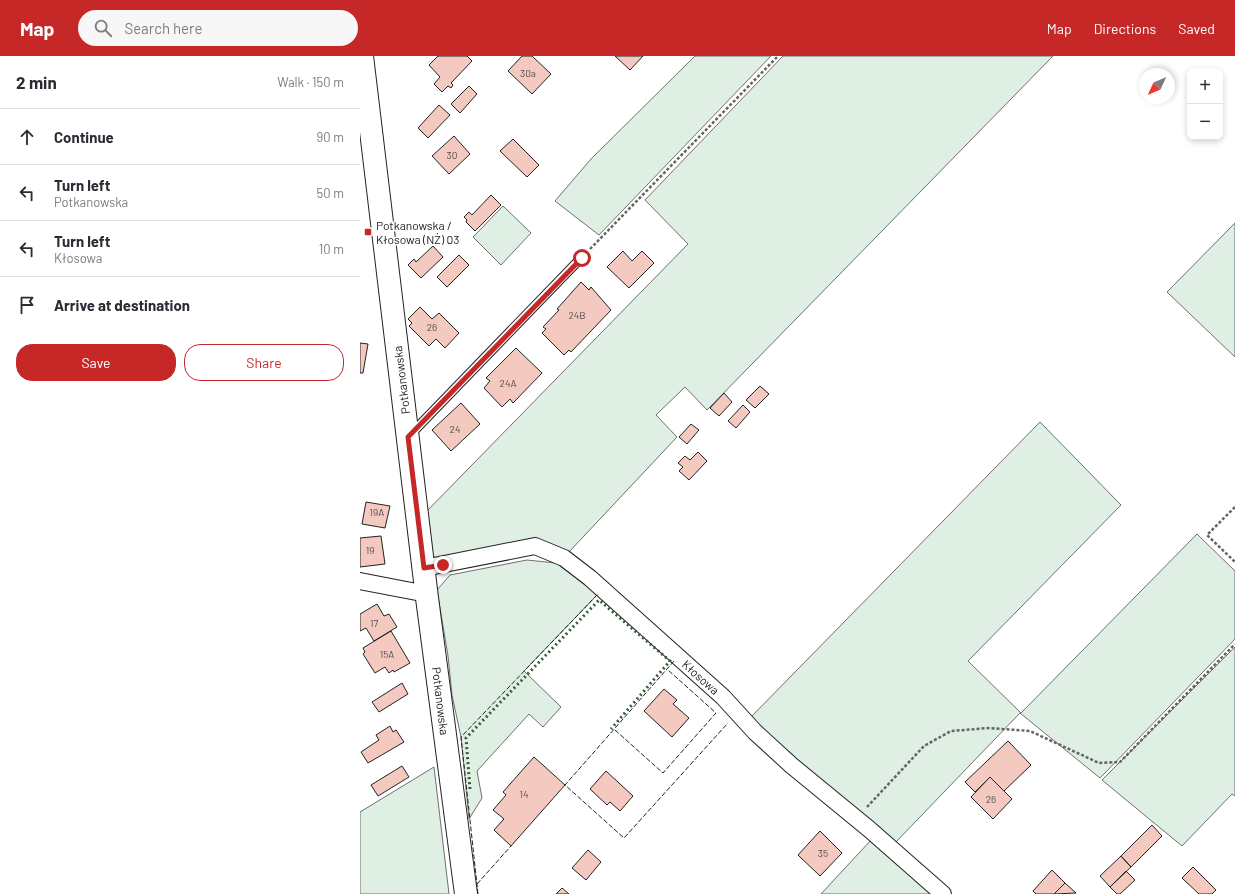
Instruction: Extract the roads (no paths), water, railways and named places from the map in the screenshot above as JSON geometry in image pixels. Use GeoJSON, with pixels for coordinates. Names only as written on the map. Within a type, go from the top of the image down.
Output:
{"type":"FeatureCollection","features":[{"type":"Feature","properties":{"kind":"street","name":"Potkanowska"},"geometry":{"type":"LineString","coordinates":[[362,56],[427,594],[466,894]]}},
{"type":"Feature","properties":{"kind":"street","name":"Kłosowa"},"geometry":{"type":"LineString","coordinates":[[424,568],[535,546],[564,558],[590,578],[723,697],[755,732],[791,765],[857,819],[943,894]]}},
{"type":"Feature","properties":{"kind":"street"},"geometry":{"type":"LineString","coordinates":[[360,581],[427,594]]}},
{"type":"Feature","properties":{"kind":"lane"},"geometry":{"type":"LineString","coordinates":[[408,437],[582,258]]}},
{"type":"Feature","properties":{"kind":"place","name":"Potkanowska / Kłosowa (NŻ) 03"},"geometry":{"type":"Point","coordinates":[368,232]}}]}
